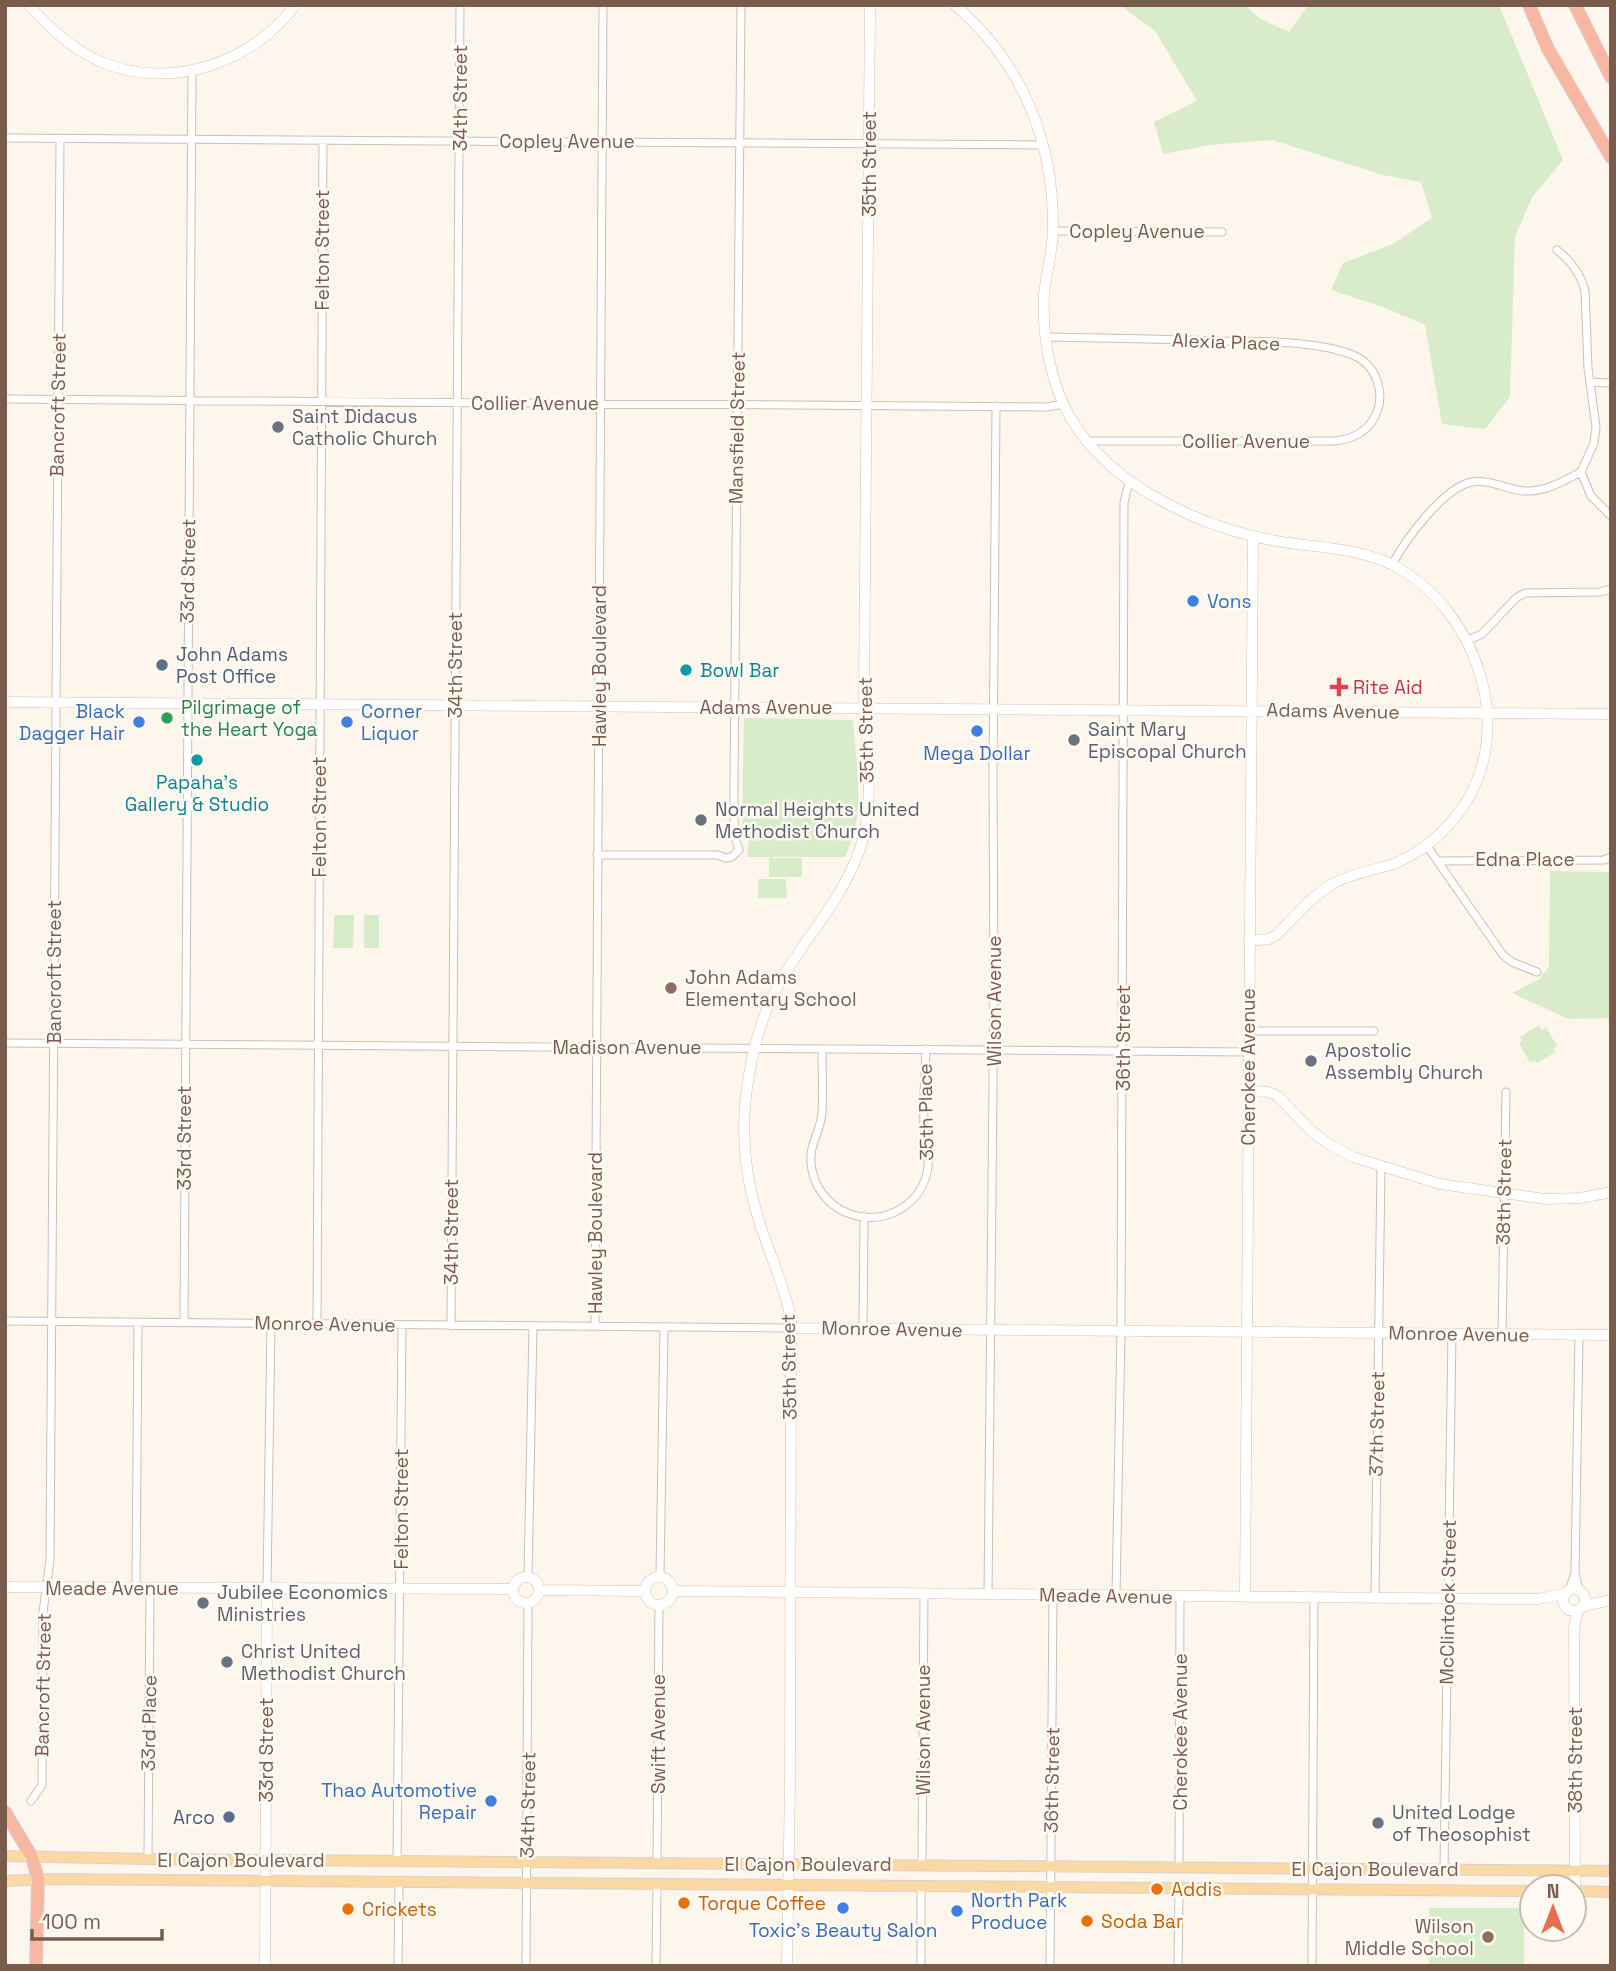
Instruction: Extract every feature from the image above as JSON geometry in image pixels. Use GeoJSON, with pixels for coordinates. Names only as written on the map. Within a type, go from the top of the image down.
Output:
{"type":"FeatureCollection","features":[{"type":"Feature","properties":{"kind":"highway"},"geometry":{"type":"LineString","coordinates":[[1529,5],[1548,49],[1611,157]]}},
{"type":"Feature","properties":{"kind":"highway"},"geometry":{"type":"LineString","coordinates":[[1576,5],[1611,77]]}},
{"type":"Feature","properties":{"kind":"highway"},"geometry":{"type":"LineString","coordinates":[[5,1812],[32,1857],[38,1879],[36,1966]]}},
{"type":"Feature","properties":{"kind":"main road","name":"El Cajon Boulevard"},"geometry":{"type":"LineString","coordinates":[[5,1856],[1611,1871]]}},
{"type":"Feature","properties":{"kind":"main road","name":"El Cajon Boulevard"},"geometry":{"type":"LineString","coordinates":[[5,1881],[527,1882],[1518,1891]]}},
{"type":"Feature","properties":{"kind":"main road"},"geometry":{"type":"LineString","coordinates":[[1588,1891],[1611,1892]]}},
{"type":"Feature","properties":{"kind":"street"},"geometry":{"type":"LineString","coordinates":[[29,5],[52,31],[78,50],[104,63],[150,74],[192,71],[220,62],[266,37],[295,5]]}},
{"type":"Feature","properties":{"kind":"street","name":"34th Street"},"geometry":{"type":"LineString","coordinates":[[451,1326],[460,5]]}},
{"type":"Feature","properties":{"kind":"street","name":"Hawley Boulevard"},"geometry":{"type":"LineString","coordinates":[[594,1327],[603,5]]}},
{"type":"Feature","properties":{"kind":"street","name":"Mansfield Street"},"geometry":{"type":"LineString","coordinates":[[597,855],[718,855],[725,858],[732,857],[739,850],[734,834],[741,5]]}},
{"type":"Feature","properties":{"kind":"street","name":"35th Street"},"geometry":{"type":"LineString","coordinates":[[787,1966],[791,1318],[756,1210],[748,1168],[745,1108],[754,1048],[768,1009],[781,979],[841,894],[859,850],[866,823],[868,776],[864,708],[870,5]]}},
{"type":"Feature","properties":{"kind":"street"},"geometry":{"type":"LineString","coordinates":[[955,5],[979,26],[1019,82],[1049,160],[1053,231],[1045,292],[1045,337],[1064,404],[1087,441],[1108,465],[1129,482],[1192,515],[1253,536],[1325,546],[1392,565],[1423,586],[1443,605],[1466,641],[1482,681],[1489,713],[1486,750],[1476,787],[1459,813],[1427,846],[1392,864],[1336,882],[1315,896],[1277,935],[1269,939],[1249,941]]}},
{"type":"Feature","properties":{"kind":"street","name":"33rd Street"},"geometry":{"type":"LineString","coordinates":[[184,1323],[192,71]]}},
{"type":"Feature","properties":{"kind":"street","name":"Copley Avenue"},"geometry":{"type":"LineString","coordinates":[[5,138],[1044,145]]}},
{"type":"Feature","properties":{"kind":"street","name":"Bancroft Street"},"geometry":{"type":"LineString","coordinates":[[31,1801],[42,1785],[43,1612],[50,1560],[60,139]]}},
{"type":"Feature","properties":{"kind":"street","name":"Felton Street"},"geometry":{"type":"LineString","coordinates":[[317,1324],[323,141]]}},
{"type":"Feature","properties":{"kind":"street","name":"Copley Avenue"},"geometry":{"type":"LineString","coordinates":[[1053,231],[1222,232]]}},
{"type":"Feature","properties":{"kind":"street"},"geometry":{"type":"LineString","coordinates":[[1392,565],[1399,551],[1445,495],[1457,487],[1474,482],[1490,482],[1525,491],[1542,490],[1581,472],[1594,443],[1596,427],[1588,368],[1585,292],[1583,282],[1570,260],[1557,250]]}},
{"type":"Feature","properties":{"kind":"street","name":"Alexia Place"},"geometry":{"type":"LineString","coordinates":[[1045,337],[1263,342],[1333,349],[1356,356],[1370,366],[1379,387],[1379,397]]}},
{"type":"Feature","properties":{"kind":"street"},"geometry":{"type":"LineString","coordinates":[[1591,382],[1611,383]]}},
{"type":"Feature","properties":{"kind":"street","name":"Collier Avenue"},"geometry":{"type":"LineString","coordinates":[[1087,441],[1349,439],[1369,428],[1377,413],[1379,397]]}},
{"type":"Feature","properties":{"kind":"street","name":"Collier Avenue"},"geometry":{"type":"LineString","coordinates":[[5,399],[1047,407],[1064,404]]}},
{"type":"Feature","properties":{"kind":"street","name":"Wilson Avenue"},"geometry":{"type":"LineString","coordinates":[[988,1595],[994,1050],[996,406]]}},
{"type":"Feature","properties":{"kind":"street"},"geometry":{"type":"LineString","coordinates":[[1581,472],[1591,496],[1611,516]]}},
{"type":"Feature","properties":{"kind":"street","name":"36th Street"},"geometry":{"type":"LineString","coordinates":[[1115,1595],[1121,1331],[1124,502],[1129,482]]}},
{"type":"Feature","properties":{"kind":"street","name":"Cherokee Avenue"},"geometry":{"type":"LineString","coordinates":[[1244,1597],[1253,536]]}},
{"type":"Feature","properties":{"kind":"street"},"geometry":{"type":"LineString","coordinates":[[1466,641],[1482,634],[1516,598],[1525,593],[1599,592],[1611,589]]}},
{"type":"Feature","properties":{"kind":"street","name":"Adams Avenue"},"geometry":{"type":"LineString","coordinates":[[5,702],[1611,714]]}},
{"type":"Feature","properties":{"kind":"street"},"geometry":{"type":"LineString","coordinates":[[1427,846],[1503,955],[1512,962],[1537,972]]}},
{"type":"Feature","properties":{"kind":"street","name":"Edna Place"},"geometry":{"type":"LineString","coordinates":[[1438,861],[1604,860],[1611,857]]}},
{"type":"Feature","properties":{"kind":"street"},"geometry":{"type":"LineString","coordinates":[[1248,1031],[1374,1031]]}},
{"type":"Feature","properties":{"kind":"street","name":"Madison Avenue"},"geometry":{"type":"LineString","coordinates":[[5,1043],[1249,1052]]}},
{"type":"Feature","properties":{"kind":"street","name":"35th Place"},"geometry":{"type":"LineString","coordinates":[[822,1049],[822,1115],[811,1143],[811,1169],[818,1189],[831,1204],[852,1215],[879,1217],[899,1212],[907,1206],[921,1188],[928,1168],[924,1127],[926,1049]]}},
{"type":"Feature","properties":{"kind":"street"},"geometry":{"type":"LineString","coordinates":[[1249,1091],[1269,1092],[1279,1097],[1298,1119],[1327,1143],[1353,1157],[1440,1184],[1545,1199],[1580,1198],[1611,1192]]}},
{"type":"Feature","properties":{"kind":"street","name":"38th Street"},"geometry":{"type":"LineString","coordinates":[[1502,1334],[1506,1092]]}},
{"type":"Feature","properties":{"kind":"street","name":"37th Street"},"geometry":{"type":"LineString","coordinates":[[1375,1597],[1381,1167]]}},
{"type":"Feature","properties":{"kind":"street"},"geometry":{"type":"LineString","coordinates":[[863,1329],[864,1216]]}},
{"type":"Feature","properties":{"kind":"street","name":"Monroe Avenue"},"geometry":{"type":"LineString","coordinates":[[5,1321],[1611,1335]]}},
{"type":"Feature","properties":{"kind":"street"},"geometry":{"type":"LineString","coordinates":[[136,1587],[138,1322]]}},
{"type":"Feature","properties":{"kind":"street","name":"33rd Street"},"geometry":{"type":"LineString","coordinates":[[265,1966],[271,1324]]}},
{"type":"Feature","properties":{"kind":"street","name":"Felton Street"},"geometry":{"type":"LineString","coordinates":[[397,1861],[402,1325]]}},
{"type":"Feature","properties":{"kind":"street"},"geometry":{"type":"LineString","coordinates":[[528,1577],[533,1326]]}},
{"type":"Feature","properties":{"kind":"street"},"geometry":{"type":"LineString","coordinates":[[660,1576],[664,1327]]}},
{"type":"Feature","properties":{"kind":"street","name":"McClintock Street"},"geometry":{"type":"LineString","coordinates":[[1444,1870],[1452,1334]]}},
{"type":"Feature","properties":{"kind":"street"},"geometry":{"type":"LineString","coordinates":[[1574,1592],[1579,1335]]}},
{"type":"Feature","properties":{"kind":"street"},"geometry":{"type":"LineString","coordinates":[[660,1576],[669,1580],[673,1591],[669,1601],[659,1605],[647,1599],[645,1591],[648,1581],[660,1576]]}},
{"type":"Feature","properties":{"kind":"street"},"geometry":{"type":"LineString","coordinates":[[528,1577],[536,1580],[539,1590],[536,1599],[528,1603],[519,1601],[513,1589],[516,1581],[528,1577]]}},
{"type":"Feature","properties":{"kind":"street","name":"Meade Avenue"},"geometry":{"type":"LineString","coordinates":[[5,1587],[513,1589]]}},
{"type":"Feature","properties":{"kind":"street","name":"33rd Place"},"geometry":{"type":"LineString","coordinates":[[148,1859],[150,1588]]}},
{"type":"Feature","properties":{"kind":"street"},"geometry":{"type":"LineString","coordinates":[[539,1590],[645,1591]]}},
{"type":"Feature","properties":{"kind":"street","name":"Meade Avenue"},"geometry":{"type":"LineString","coordinates":[[673,1591],[1539,1599],[1574,1592],[1610,1600]]}},
{"type":"Feature","properties":{"kind":"street"},"geometry":{"type":"LineString","coordinates":[[1574,1592],[1585,1600],[1574,1608],[1563,1599],[1574,1592]]}},
{"type":"Feature","properties":{"kind":"street","name":"Wilson Avenue"},"geometry":{"type":"LineString","coordinates":[[922,1865],[924,1594]]}},
{"type":"Feature","properties":{"kind":"street","name":"36th Street"},"geometry":{"type":"LineString","coordinates":[[1050,1966],[1053,1595]]}},
{"type":"Feature","properties":{"kind":"street","name":"Cherokee Avenue"},"geometry":{"type":"LineString","coordinates":[[1179,1867],[1180,1597]]}},
{"type":"Feature","properties":{"kind":"street"},"geometry":{"type":"LineString","coordinates":[[1312,1966],[1314,1597]]}},
{"type":"Feature","properties":{"kind":"street","name":"Meade Avenue"},"geometry":{"type":"LineString","coordinates":[[1539,1599],[1574,1608],[1610,1600]]}},
{"type":"Feature","properties":{"kind":"street","name":"34th Street"},"geometry":{"type":"LineString","coordinates":[[526,1966],[528,1603]]}},
{"type":"Feature","properties":{"kind":"street","name":"Swift Avenue"},"geometry":{"type":"LineString","coordinates":[[657,1863],[659,1605]]}},
{"type":"Feature","properties":{"kind":"street","name":"38th Street"},"geometry":{"type":"LineString","coordinates":[[1574,1608],[1575,1871]]}},
{"type":"Feature","properties":{"kind":"street"},"geometry":{"type":"LineString","coordinates":[[398,1966],[399,1882]]}},
{"type":"Feature","properties":{"kind":"street"},"geometry":{"type":"LineString","coordinates":[[656,1966],[657,1884]]}},
{"type":"Feature","properties":{"kind":"street"},"geometry":{"type":"LineString","coordinates":[[921,1885],[921,1966]]}},
{"type":"Feature","properties":{"kind":"street"},"geometry":{"type":"LineString","coordinates":[[1178,1966],[1179,1887]]}},
{"type":"Feature","properties":{"kind":"green space"},"geometry":{"type":"Polygon","coordinates":[[[1120,5],[1245,5],[1259,18],[1289,32],[1308,5],[1499,5],[1563,160],[1533,196],[1515,236],[1510,397],[1485,429],[1442,424],[1425,325],[1386,308],[1331,290],[1343,263],[1393,244],[1432,218],[1421,182],[1383,175],[1272,140],[1210,145],[1163,154],[1154,122],[1197,101],[1155,31],[1120,5]]]}},
{"type":"Feature","properties":{"kind":"green space"},"geometry":{"type":"Polygon","coordinates":[[[744,718],[853,720],[858,807],[852,841],[845,857],[747,857],[749,842],[742,823],[744,718]]]}},
{"type":"Feature","properties":{"kind":"green space"},"geometry":{"type":"Polygon","coordinates":[[[769,858],[802,858],[802,877],[769,877],[769,858]]]}},
{"type":"Feature","properties":{"kind":"green space"},"geometry":{"type":"Polygon","coordinates":[[[1550,871],[1611,872],[1611,1018],[1568,1019],[1512,993],[1538,980],[1549,967],[1550,871]]]}},
{"type":"Feature","properties":{"kind":"green space"},"geometry":{"type":"Polygon","coordinates":[[[758,879],[786,879],[787,898],[758,898],[758,879]]]}},
{"type":"Feature","properties":{"kind":"green space"},"geometry":{"type":"Polygon","coordinates":[[[334,915],[354,915],[353,948],[333,948],[334,915]]]}},
{"type":"Feature","properties":{"kind":"green space"},"geometry":{"type":"Polygon","coordinates":[[[364,915],[379,915],[379,948],[364,948],[364,915]]]}},
{"type":"Feature","properties":{"kind":"green space"},"geometry":{"type":"Polygon","coordinates":[[[1539,1025],[1542,1030],[1546,1027],[1557,1046],[1553,1048],[1556,1052],[1537,1063],[1535,1060],[1530,1062],[1519,1044],[1522,1041],[1520,1037],[1539,1025]]]}},
{"type":"Feature","properties":{"kind":"green space"},"geometry":{"type":"Polygon","coordinates":[[[1429,1908],[1518,1908],[1518,1943],[1524,1943],[1524,1966],[1429,1966],[1429,1908]]]}},
{"type":"Feature","properties":{"kind":"place","name":"Saint Didacus Catholic Church"},"geometry":{"type":"Point","coordinates":[278,427]}},
{"type":"Feature","properties":{"kind":"place","name":"Vons"},"geometry":{"type":"Point","coordinates":[1193,601]}},
{"type":"Feature","properties":{"kind":"place","name":"John Adams Post Office"},"geometry":{"type":"Point","coordinates":[162,665]}},
{"type":"Feature","properties":{"kind":"place","name":"Bowl Bar"},"geometry":{"type":"Point","coordinates":[686,670]}},
{"type":"Feature","properties":{"kind":"place","name":"Rite Aid"},"geometry":{"type":"Point","coordinates":[1339,687]}},
{"type":"Feature","properties":{"kind":"place","name":"Pilgrimage of the Heart Yoga"},"geometry":{"type":"Point","coordinates":[167,718]}},
{"type":"Feature","properties":{"kind":"place","name":"Black Dagger Hair"},"geometry":{"type":"Point","coordinates":[139,722]}},
{"type":"Feature","properties":{"kind":"place","name":"Corner Liquor"},"geometry":{"type":"Point","coordinates":[347,722]}},
{"type":"Feature","properties":{"kind":"place","name":"Mega Dollar"},"geometry":{"type":"Point","coordinates":[977,731]}},
{"type":"Feature","properties":{"kind":"place","name":"Saint Mary Episcopal Church"},"geometry":{"type":"Point","coordinates":[1074,740]}},
{"type":"Feature","properties":{"kind":"place","name":"Papaha's Gallery & Studio"},"geometry":{"type":"Point","coordinates":[197,760]}},
{"type":"Feature","properties":{"kind":"place","name":"Normal Heights United Methodist Church"},"geometry":{"type":"Point","coordinates":[701,820]}},
{"type":"Feature","properties":{"kind":"place","name":"John Adams Elementary School"},"geometry":{"type":"Point","coordinates":[671,988]}},
{"type":"Feature","properties":{"kind":"place","name":"Apostolic Assembly Church"},"geometry":{"type":"Point","coordinates":[1311,1061]}},
{"type":"Feature","properties":{"kind":"place","name":"Jubilee Economics Ministries"},"geometry":{"type":"Point","coordinates":[203,1603]}},
{"type":"Feature","properties":{"kind":"place","name":"Christ United Methodist Church"},"geometry":{"type":"Point","coordinates":[227,1662]}},
{"type":"Feature","properties":{"kind":"place","name":"Thao Automotive Repair"},"geometry":{"type":"Point","coordinates":[491,1801]}},
{"type":"Feature","properties":{"kind":"place","name":"Arco"},"geometry":{"type":"Point","coordinates":[229,1817]}},
{"type":"Feature","properties":{"kind":"place","name":"United Lodge of Theosophist"},"geometry":{"type":"Point","coordinates":[1378,1823]}},
{"type":"Feature","properties":{"kind":"place","name":"Addis"},"geometry":{"type":"Point","coordinates":[1157,1889]}},
{"type":"Feature","properties":{"kind":"place","name":"Torque Coffee"},"geometry":{"type":"Point","coordinates":[684,1903]}},
{"type":"Feature","properties":{"kind":"place","name":"Toxic's Beauty Salon"},"geometry":{"type":"Point","coordinates":[843,1908]}},
{"type":"Feature","properties":{"kind":"place","name":"Crickets"},"geometry":{"type":"Point","coordinates":[348,1909]}},
{"type":"Feature","properties":{"kind":"place","name":"North Park Produce"},"geometry":{"type":"Point","coordinates":[957,1911]}},
{"type":"Feature","properties":{"kind":"place","name":"Soda Bar"},"geometry":{"type":"Point","coordinates":[1087,1921]}},
{"type":"Feature","properties":{"kind":"place","name":"Wilson Middle School"},"geometry":{"type":"Point","coordinates":[1488,1937]}}]}
